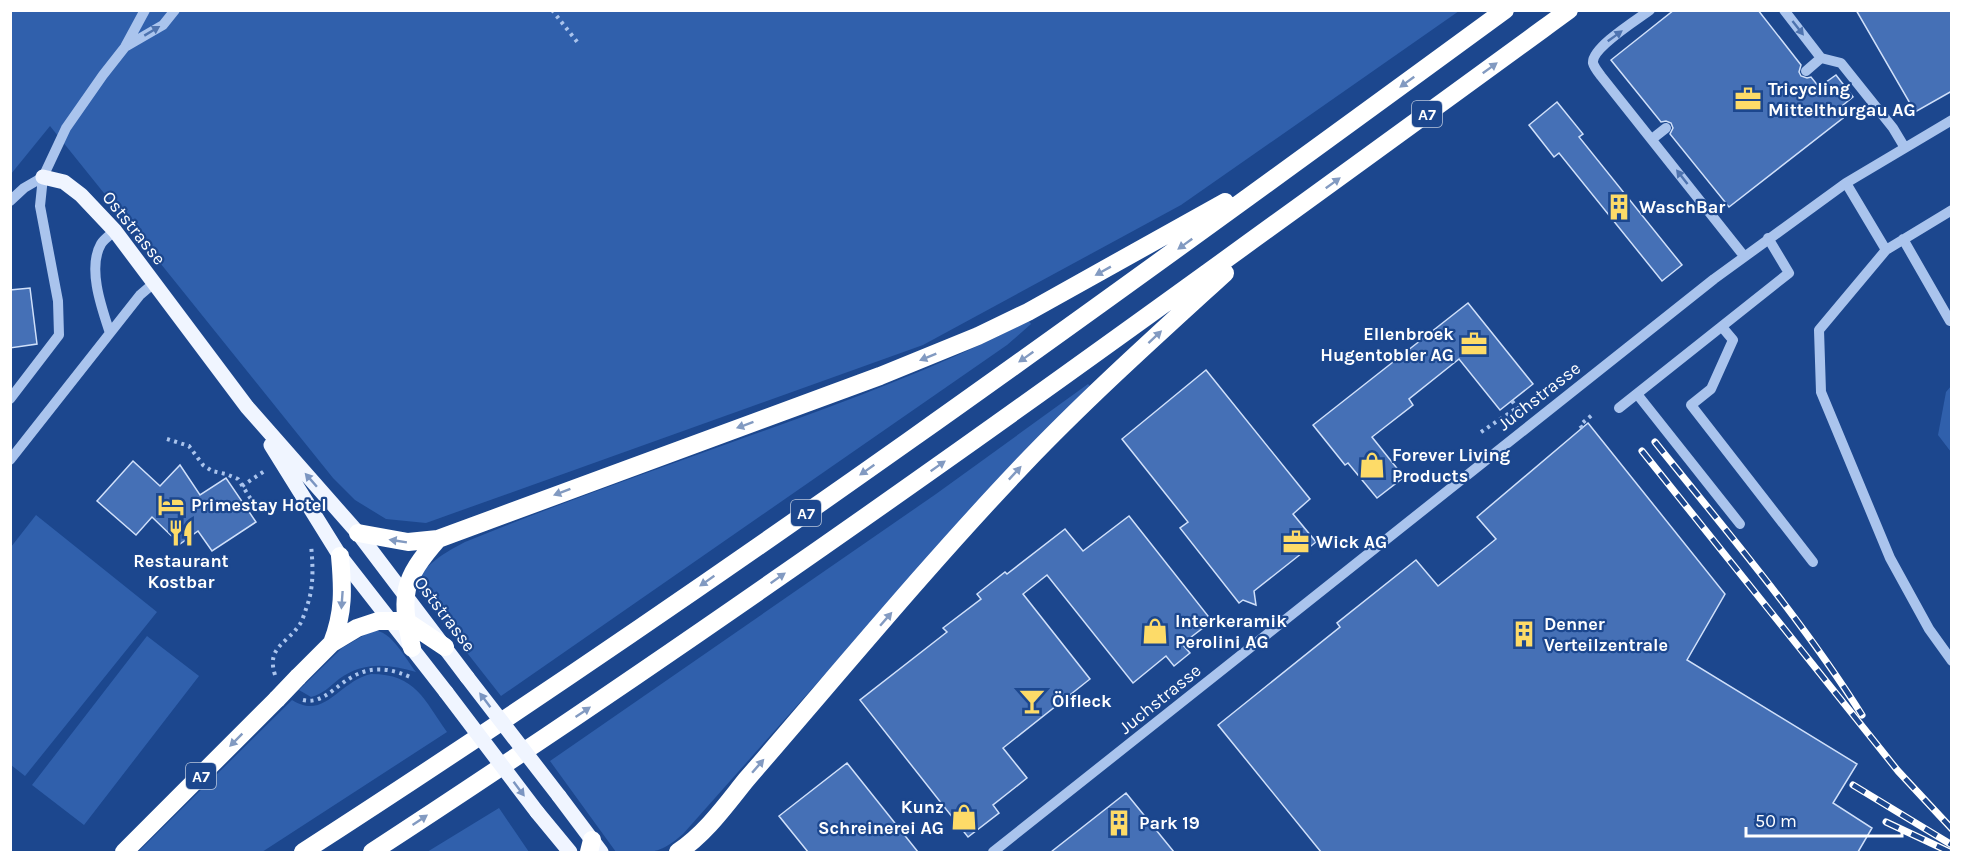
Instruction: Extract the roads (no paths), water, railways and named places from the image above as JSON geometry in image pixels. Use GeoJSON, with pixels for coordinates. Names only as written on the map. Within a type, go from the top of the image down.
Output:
{"type":"FeatureCollection","features":[{"type":"Feature","properties":{"kind":"highway","name":"A7"},"geometry":{"type":"LineString","coordinates":[[303,852],[585,666],[811,510],[1085,316],[1505,10]]}},
{"type":"Feature","properties":{"kind":"highway","name":"A7"},"geometry":{"type":"LineString","coordinates":[[372,852],[631,680],[874,512],[1569,10]]}},
{"type":"Feature","properties":{"kind":"highway","name":"A7"},"geometry":{"type":"LineString","coordinates":[[358,533],[408,542],[438,539],[880,376],[978,336],[1037,307],[1300,160]]}},
{"type":"Feature","properties":{"kind":"highway","name":"A7"},"geometry":{"type":"LineString","coordinates":[[678,852],[695,839],[721,812],[746,780],[931,567],[1022,466],[1097,391],[1285,217]]}},
{"type":"Feature","properties":{"kind":"highway","name":"A7"},"geometry":{"type":"LineString","coordinates":[[412,648],[398,621],[408,580],[417,563],[438,539]]}},
{"type":"Feature","properties":{"kind":"highway","name":"A7"},"geometry":{"type":"LineString","coordinates":[[332,643],[343,602],[340,556]]}},
{"type":"Feature","properties":{"kind":"highway","name":"A7"},"geometry":{"type":"LineString","coordinates":[[124,852],[332,643],[368,624],[398,621]]}},
{"type":"Feature","properties":{"kind":"highway"},"geometry":{"type":"LineString","coordinates":[[398,621],[445,647]]}},
{"type":"Feature","properties":{"kind":"highway","name":"A7"},"geometry":{"type":"LineString","coordinates":[[701,852],[721,812]]}},
{"type":"Feature","properties":{"kind":"main road","name":"Oststrasse"},"geometry":{"type":"LineString","coordinates":[[43,177],[64,182],[81,195],[115,231],[247,407],[358,533],[559,796],[594,848]]}},
{"type":"Feature","properties":{"kind":"main road","name":"Oststrasse"},"geometry":{"type":"LineString","coordinates":[[247,407],[340,556],[398,621]]}},
{"type":"Feature","properties":{"kind":"main road"},"geometry":{"type":"LineString","coordinates":[[412,648],[570,852]]}},
{"type":"Feature","properties":{"kind":"street"},"geometry":{"type":"LineString","coordinates":[[10,399],[59,335],[58,301],[40,206],[43,177],[66,128],[125,48],[145,10]]}},
{"type":"Feature","properties":{"kind":"street"},"geometry":{"type":"LineString","coordinates":[[125,48],[163,25],[175,10]]}},
{"type":"Feature","properties":{"kind":"street"},"geometry":{"type":"LineString","coordinates":[[1650,10],[1604,44],[1594,56],[1593,63],[1600,76],[1744,256]]}},
{"type":"Feature","properties":{"kind":"street"},"geometry":{"type":"LineString","coordinates":[[1784,10],[1821,58],[1841,63],[1893,128],[1905,148]]}},
{"type":"Feature","properties":{"kind":"street"},"geometry":{"type":"LineString","coordinates":[[1806,71],[1821,58]]}},
{"type":"Feature","properties":{"kind":"street","name":"Juchstrasse"},"geometry":{"type":"LineString","coordinates":[[993,852],[1744,256],[1846,183],[1952,120]]}},
{"type":"Feature","properties":{"kind":"street"},"geometry":{"type":"LineString","coordinates":[[1652,140],[1666,128]]}},
{"type":"Feature","properties":{"kind":"street"},"geometry":{"type":"LineString","coordinates":[[10,201],[24,188],[43,177]]}},
{"type":"Feature","properties":{"kind":"street"},"geometry":{"type":"LineString","coordinates":[[1846,183],[1886,250]]}},
{"type":"Feature","properties":{"kind":"street"},"geometry":{"type":"LineString","coordinates":[[1952,210],[1886,250],[1819,330],[1821,392],[1890,558],[1929,629],[1952,661]]}},
{"type":"Feature","properties":{"kind":"street"},"geometry":{"type":"LineString","coordinates":[[110,333],[99,299],[96,259],[101,242],[115,231]]}},
{"type":"Feature","properties":{"kind":"street"},"geometry":{"type":"LineString","coordinates":[[1619,408],[1789,273],[1768,238]]}},
{"type":"Feature","properties":{"kind":"street"},"geometry":{"type":"LineString","coordinates":[[1903,239],[1950,321]]}},
{"type":"Feature","properties":{"kind":"street"},"geometry":{"type":"LineString","coordinates":[[10,460],[140,295],[154,283]]}},
{"type":"Feature","properties":{"kind":"street"},"geometry":{"type":"LineString","coordinates":[[1722,327],[1733,340],[1711,389],[1691,405],[1813,562]]}},
{"type":"Feature","properties":{"kind":"street"},"geometry":{"type":"LineString","coordinates":[[1637,394],[1740,524]]}},
{"type":"Feature","properties":{"kind":"railway"},"geometry":{"type":"LineString","coordinates":[[1655,442],[1788,609],[1862,715]]}},
{"type":"Feature","properties":{"kind":"railway"},"geometry":{"type":"LineString","coordinates":[[1642,451],[1898,771],[1952,829]]}},
{"type":"Feature","properties":{"kind":"railway"},"geometry":{"type":"LineString","coordinates":[[1853,785],[1952,845]]}},
{"type":"Feature","properties":{"kind":"railway"},"geometry":{"type":"LineString","coordinates":[[1886,822],[1950,852]]}},
{"type":"Feature","properties":{"kind":"place","name":"Tricycling Mittelthurgau AG"},"geometry":{"type":"Point","coordinates":[1748,99]}},
{"type":"Feature","properties":{"kind":"place","name":"WaschBar"},"geometry":{"type":"Point","coordinates":[1619,207]}},
{"type":"Feature","properties":{"kind":"place","name":"Ellenbroek Hugentobler AG"},"geometry":{"type":"Point","coordinates":[1474,344]}},
{"type":"Feature","properties":{"kind":"place","name":"Forever Living Products"},"geometry":{"type":"Point","coordinates":[1372,465]}},
{"type":"Feature","properties":{"kind":"place","name":"Primestay Hotel"},"geometry":{"type":"Point","coordinates":[171,505]}},
{"type":"Feature","properties":{"kind":"place","name":"Restaurant Kostbar"},"geometry":{"type":"Point","coordinates":[181,533]}},
{"type":"Feature","properties":{"kind":"place","name":"Wick AG"},"geometry":{"type":"Point","coordinates":[1296,542]}},
{"type":"Feature","properties":{"kind":"place","name":"Interkeramik Perolini AG"},"geometry":{"type":"Point","coordinates":[1155,631]}},
{"type":"Feature","properties":{"kind":"place","name":"Denner Verteilzentrale"},"geometry":{"type":"Point","coordinates":[1524,634]}},
{"type":"Feature","properties":{"kind":"place","name":"Ölfleck"},"geometry":{"type":"Point","coordinates":[1032,701]}},
{"type":"Feature","properties":{"kind":"place","name":"Kunz Schreinerei AG"},"geometry":{"type":"Point","coordinates":[964,817]}},
{"type":"Feature","properties":{"kind":"place","name":"Park 19"},"geometry":{"type":"Point","coordinates":[1119,823]}}]}
